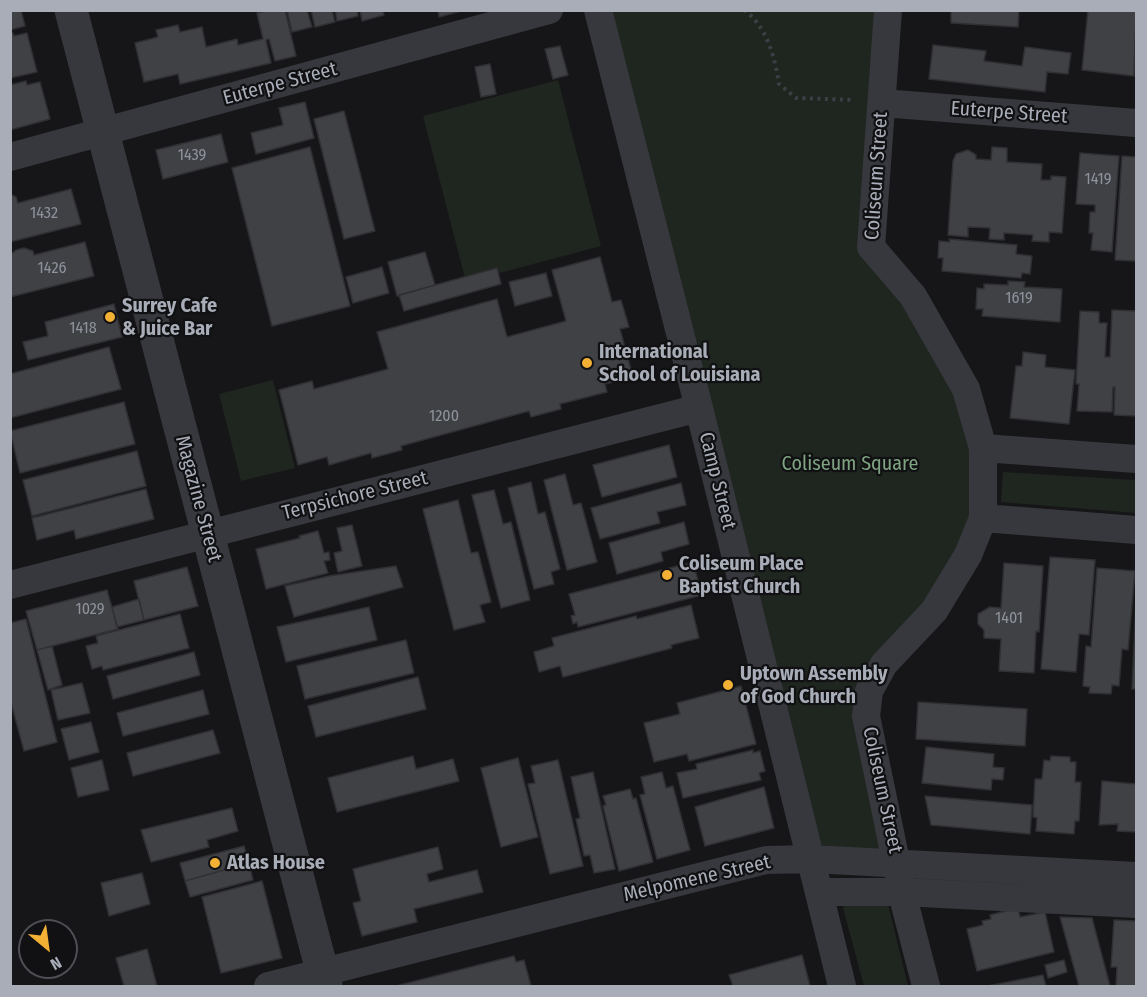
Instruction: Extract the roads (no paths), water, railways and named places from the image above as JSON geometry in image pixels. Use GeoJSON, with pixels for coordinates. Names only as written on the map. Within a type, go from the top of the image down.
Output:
{"type":"FeatureCollection","features":[{"type":"Feature","properties":{"kind":"street","name":"Magazine Street"},"geometry":{"type":"LineString","coordinates":[[71,10],[324,979]]}},
{"type":"Feature","properties":{"kind":"street","name":"Euterpe Street"},"geometry":{"type":"LineString","coordinates":[[10,157],[549,10]]}},
{"type":"Feature","properties":{"kind":"street","name":"Camp Street"},"geometry":{"type":"LineString","coordinates":[[598,10],[842,987]]}},
{"type":"Feature","properties":{"kind":"street","name":"Coliseum Street"},"geometry":{"type":"LineString","coordinates":[[888,10],[871,247],[913,296],[966,389],[983,448],[983,518],[968,555],[934,611],[884,664],[869,692],[867,716],[902,892],[926,987]]}},
{"type":"Feature","properties":{"kind":"street","name":"Euterpe Street"},"geometry":{"type":"LineString","coordinates":[[882,103],[1137,123]]}},
{"type":"Feature","properties":{"kind":"street","name":"Terpsichore Street"},"geometry":{"type":"LineString","coordinates":[[10,585],[699,408]]}},
{"type":"Feature","properties":{"kind":"street"},"geometry":{"type":"LineString","coordinates":[[983,448],[1137,459]]}},
{"type":"Feature","properties":{"kind":"street"},"geometry":{"type":"LineString","coordinates":[[983,518],[1137,530]]}},
{"type":"Feature","properties":{"kind":"street","name":"Melpomene Street"},"geometry":{"type":"LineString","coordinates":[[268,987],[324,979],[766,860],[810,859],[1137,876]]}},
{"type":"Feature","properties":{"kind":"street"},"geometry":{"type":"LineString","coordinates":[[819,892],[902,892],[1137,904]]}},
{"type":"Feature","properties":{"kind":"place","name":"Surrey Cafe & Juice Bar"},"geometry":{"type":"Point","coordinates":[110,317]}},
{"type":"Feature","properties":{"kind":"place","name":"International School of Louisiana"},"geometry":{"type":"Point","coordinates":[587,363]}},
{"type":"Feature","properties":{"kind":"place","name":"Coliseum Place Baptist Church"},"geometry":{"type":"Point","coordinates":[667,575]}},
{"type":"Feature","properties":{"kind":"place","name":"Uptown Assembly of God Church"},"geometry":{"type":"Point","coordinates":[728,685]}},
{"type":"Feature","properties":{"kind":"place","name":"Atlas House"},"geometry":{"type":"Point","coordinates":[215,863]}},
{"type":"Feature","properties":{"kind":"park label","name":"Coliseum Square"},"geometry":{"type":"Point","coordinates":[850,464]}}]}
